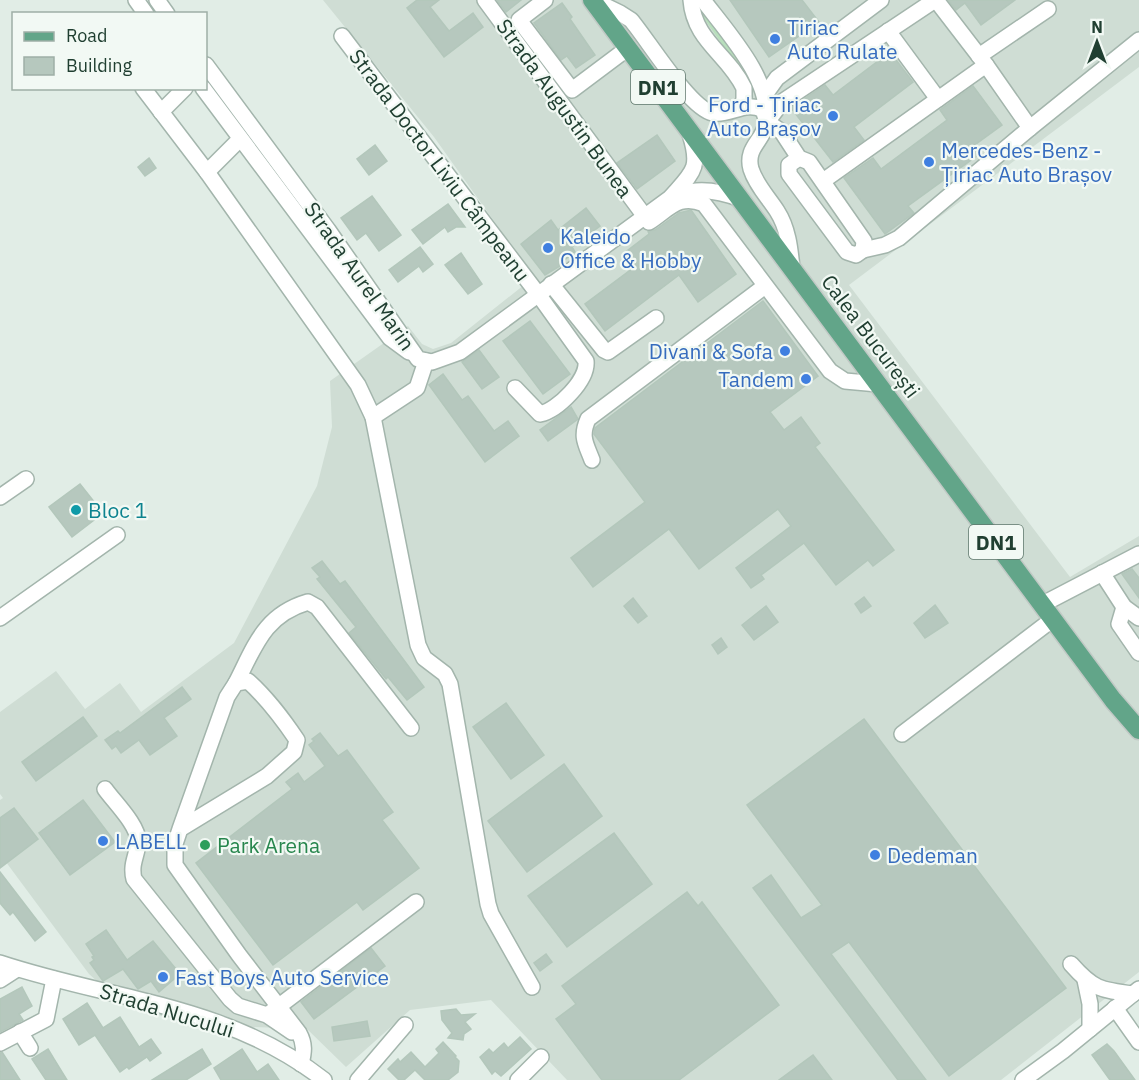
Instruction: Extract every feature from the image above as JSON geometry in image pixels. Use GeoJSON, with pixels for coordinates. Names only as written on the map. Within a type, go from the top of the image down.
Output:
{"type":"FeatureCollection","features":[{"type":"Feature","properties":{"kind":"main road","name":"Calea București"},"geometry":{"type":"LineString","coordinates":[[592,0],[1048,611],[1113,700],[1139,742]]}},
{"type":"Feature","properties":{"kind":"main road","name":"Calea București"},"geometry":{"type":"LineString","coordinates":[[1113,700],[1139,730]]}},
{"type":"Feature","properties":{"kind":"street","name":"Strada Augustin Bunea"},"geometry":{"type":"LineString","coordinates":[[485,0],[645,216]]}},
{"type":"Feature","properties":{"kind":"street"},"geometry":{"type":"LineString","coordinates":[[545,0],[519,20],[572,90],[628,48]]}},
{"type":"Feature","properties":{"kind":"street"},"geometry":{"type":"LineString","coordinates":[[592,0],[631,20],[692,101],[706,111],[720,114],[750,105],[763,110],[767,122],[782,132],[799,158],[809,162],[823,181],[864,241],[863,250]]}},
{"type":"Feature","properties":{"kind":"street"},"geometry":{"type":"LineString","coordinates":[[691,0],[692,16],[698,28],[744,88],[744,102],[737,108]]}},
{"type":"Feature","properties":{"kind":"street"},"geometry":{"type":"LineString","coordinates":[[703,0],[757,74],[765,101],[767,122]]}},
{"type":"Feature","properties":{"kind":"street"},"geometry":{"type":"LineString","coordinates":[[765,101],[766,92],[777,78],[881,0]]}},
{"type":"Feature","properties":{"kind":"street"},"geometry":{"type":"LineString","coordinates":[[792,268],[790,242],[785,227],[779,213],[756,182],[749,162],[754,144],[782,102],[936,0],[1030,128]]}},
{"type":"Feature","properties":{"kind":"street"},"geometry":{"type":"LineString","coordinates":[[823,181],[938,99],[1048,9]]}},
{"type":"Feature","properties":{"kind":"street"},"geometry":{"type":"LineString","coordinates":[[888,31],[938,99]]}},
{"type":"Feature","properties":{"kind":"street","name":"Strada Doctor Liviu Câmpeanu"},"geometry":{"type":"LineString","coordinates":[[342,36],[586,361],[586,368],[578,386],[547,412],[540,414],[515,388]]}},
{"type":"Feature","properties":{"kind":"street"},"geometry":{"type":"LineString","coordinates":[[799,158],[789,165],[789,174],[847,252],[856,255],[863,250],[885,245],[899,238],[1139,40]]}},
{"type":"Feature","properties":{"kind":"street","name":"Strada Aurel Marin"},"geometry":{"type":"LineString","coordinates":[[207,66],[422,360],[432,362],[460,352],[670,198],[693,173],[696,162],[688,127]]}},
{"type":"Feature","properties":{"kind":"street"},"geometry":{"type":"LineString","coordinates":[[144,90],[207,172],[358,385],[373,417],[418,645],[424,658],[446,674],[450,684],[488,904],[532,987]]}},
{"type":"Feature","properties":{"kind":"street"},"geometry":{"type":"LineString","coordinates":[[161,112],[183,90]]}},
{"type":"Feature","properties":{"kind":"street"},"geometry":{"type":"LineString","coordinates":[[203,90],[390,338],[422,360],[417,388],[373,417]]}},
{"type":"Feature","properties":{"kind":"street"},"geometry":{"type":"LineString","coordinates":[[207,172],[240,139]]}},
{"type":"Feature","properties":{"kind":"street","name":"Strada Aurel Marin"},"geometry":{"type":"LineString","coordinates":[[670,198],[687,192],[714,192],[741,199]]}},
{"type":"Feature","properties":{"kind":"street"},"geometry":{"type":"LineString","coordinates":[[645,216],[649,222],[682,200],[691,199],[704,204],[830,371],[845,381],[878,384]]}},
{"type":"Feature","properties":{"kind":"street"},"geometry":{"type":"LineString","coordinates":[[336,265],[352,263]]}},
{"type":"Feature","properties":{"kind":"street"},"geometry":{"type":"LineString","coordinates":[[551,284],[608,352],[656,318]]}},
{"type":"Feature","properties":{"kind":"street"},"geometry":{"type":"LineString","coordinates":[[592,460],[583,437],[588,419],[765,286]]}},
{"type":"Feature","properties":{"kind":"street"},"geometry":{"type":"LineString","coordinates":[[356,292],[372,291]]}},
{"type":"Feature","properties":{"kind":"street"},"geometry":{"type":"LineString","coordinates":[[0,497],[26,479]]}},
{"type":"Feature","properties":{"kind":"street"},"geometry":{"type":"LineString","coordinates":[[0,618],[117,535]]}},
{"type":"Feature","properties":{"kind":"street"},"geometry":{"type":"LineString","coordinates":[[902,734],[1048,611],[1102,573],[1139,554]]}},
{"type":"Feature","properties":{"kind":"street"},"geometry":{"type":"LineString","coordinates":[[1102,573],[1124,607],[1139,618]]}},
{"type":"Feature","properties":{"kind":"street"},"geometry":{"type":"LineString","coordinates":[[297,1080],[312,1072],[304,1053],[303,1041],[273,1011],[239,955],[175,865],[175,844],[227,697],[270,622],[295,606],[308,602],[317,607],[411,728]]}},
{"type":"Feature","properties":{"kind":"street"},"geometry":{"type":"LineString","coordinates":[[1124,607],[1119,624],[1139,652]]}},
{"type":"Feature","properties":{"kind":"street"},"geometry":{"type":"LineString","coordinates":[[180,829],[267,776],[294,752],[297,740],[280,714],[248,681],[236,683]]}},
{"type":"Feature","properties":{"kind":"street"},"geometry":{"type":"LineString","coordinates":[[105,789],[136,830],[138,843],[132,863],[134,879],[238,1006],[273,1011],[416,902]]}},
{"type":"Feature","properties":{"kind":"street","name":"Strada Nucului"},"geometry":{"type":"LineString","coordinates":[[0,963],[224,1023],[312,1072]]}},
{"type":"Feature","properties":{"kind":"street"},"geometry":{"type":"LineString","coordinates":[[1071,964],[1084,980],[1101,989],[1136,991]]}},
{"type":"Feature","properties":{"kind":"street"},"geometry":{"type":"LineString","coordinates":[[0,980],[17,969]]}},
{"type":"Feature","properties":{"kind":"street"},"geometry":{"type":"LineString","coordinates":[[0,1043],[46,1019],[54,979]]}},
{"type":"Feature","properties":{"kind":"street"},"geometry":{"type":"LineString","coordinates":[[1084,980],[1090,1004],[1090,1029]]}},
{"type":"Feature","properties":{"kind":"street"},"geometry":{"type":"LineString","coordinates":[[1023,1080],[1136,991]]}},
{"type":"Feature","properties":{"kind":"street"},"geometry":{"type":"LineString","coordinates":[[1115,1008],[1139,1042]]}},
{"type":"Feature","properties":{"kind":"street"},"geometry":{"type":"LineString","coordinates":[[358,1080],[405,1025]]}},
{"type":"Feature","properties":{"kind":"street"},"geometry":{"type":"LineString","coordinates":[[20,1032],[30,1048]]}},
{"type":"Feature","properties":{"kind":"street"},"geometry":{"type":"LineString","coordinates":[[518,1080],[542,1058]]}},
{"type":"Feature","properties":{"kind":"shaded area"},"geometry":{"type":"Polygon","coordinates":[[[323,0],[1139,0],[1139,67],[849,285],[1070,577],[1139,536],[1139,972],[1001,1080],[567,1080],[491,1000],[410,1010],[346,1067],[307,1029],[198,1025],[126,1007],[89,974],[0,854],[0,800],[3,798],[0,794],[0,712],[56,671],[85,709],[120,683],[141,712],[234,643],[317,486],[332,427],[330,381],[408,326],[422,344],[433,349],[451,343],[534,277],[434,137],[323,0]]]}},
{"type":"Feature","properties":{"kind":"green space"},"geometry":{"type":"Polygon","coordinates":[[[705,11],[753,77],[747,80],[701,14],[705,11]]]}},
{"type":"Feature","properties":{"kind":"building"},"geometry":{"type":"Polygon","coordinates":[[[417,0],[439,0],[430,7],[449,31],[473,13],[483,27],[444,57],[407,8],[417,0]]]}},
{"type":"Feature","properties":{"kind":"building"},"geometry":{"type":"Polygon","coordinates":[[[497,0],[521,0],[506,12],[497,0]]]}},
{"type":"Feature","properties":{"kind":"building","name":"Tiriac Auto Rulate"},"geometry":{"type":"Polygon","coordinates":[[[730,0],[802,0],[819,22],[769,57],[730,0]]]}},
{"type":"Feature","properties":{"kind":"building"},"geometry":{"type":"Polygon","coordinates":[[[948,0],[1015,0],[981,25],[965,3],[956,10],[948,0]]]}},
{"type":"Feature","properties":{"kind":"building"},"geometry":{"type":"Polygon","coordinates":[[[562,3],[572,17],[570,19],[595,55],[576,68],[567,56],[561,60],[534,23],[562,3]]]}},
{"type":"Feature","properties":{"kind":"building","name":"Ford - Țiriac Auto Brașov"},"geometry":{"type":"Polygon","coordinates":[[[890,52],[913,82],[854,127],[864,140],[833,162],[791,108],[825,85],[833,95],[890,52]]]}},
{"type":"Feature","properties":{"kind":"building","name":"Mercedes-Benz - Țiriac Auto Brașov"},"geometry":{"type":"Polygon","coordinates":[[[973,86],[1002,125],[972,147],[978,155],[908,206],[914,213],[885,234],[844,178],[873,158],[881,169],[947,120],[940,110],[973,86]]]}},
{"type":"Feature","properties":{"kind":"building"},"geometry":{"type":"Polygon","coordinates":[[[657,135],[675,161],[637,189],[617,163],[657,135]]]}},
{"type":"Feature","properties":{"kind":"building"},"geometry":{"type":"Polygon","coordinates":[[[375,145],[387,161],[369,175],[357,159],[375,145]]]}},
{"type":"Feature","properties":{"kind":"building"},"geometry":{"type":"Polygon","coordinates":[[[149,158],[156,168],[145,176],[138,167],[149,158]]]}},
{"type":"Feature","properties":{"kind":"building"},"geometry":{"type":"Polygon","coordinates":[[[372,196],[401,235],[379,251],[366,233],[357,240],[341,218],[372,196]]]}},
{"type":"Feature","properties":{"kind":"building"},"geometry":{"type":"Polygon","coordinates":[[[448,204],[465,227],[456,227],[448,232],[445,227],[423,244],[412,230],[448,204]]]}},
{"type":"Feature","properties":{"kind":"building","name":"Kaleido Office & Hobby"},"geometry":{"type":"Polygon","coordinates":[[[586,208],[600,226],[572,247],[575,252],[559,264],[560,266],[545,275],[521,244],[551,220],[558,230],[586,208]]]}},
{"type":"Feature","properties":{"kind":"building"},"geometry":{"type":"Polygon","coordinates":[[[691,210],[736,274],[698,302],[679,275],[605,331],[585,304],[633,268],[623,254],[649,234],[648,231],[655,230],[679,213],[691,210]]]}},
{"type":"Feature","properties":{"kind":"building"},"geometry":{"type":"Polygon","coordinates":[[[420,247],[433,264],[423,272],[419,266],[398,282],[389,270],[420,247]]]}},
{"type":"Feature","properties":{"kind":"building"},"geometry":{"type":"Polygon","coordinates":[[[461,253],[482,284],[468,294],[445,265],[461,253]]]}},
{"type":"Feature","properties":{"kind":"building"},"geometry":{"type":"Polygon","coordinates":[[[763,301],[818,376],[770,412],[784,430],[801,417],[820,443],[815,447],[894,550],[873,566],[868,560],[836,585],[804,543],[761,575],[764,579],[751,588],[736,568],[791,526],[778,509],[699,569],[669,529],[593,587],[571,558],[645,502],[594,434],[595,428],[763,301]]]}},
{"type":"Feature","properties":{"kind":"building"},"geometry":{"type":"Polygon","coordinates":[[[530,321],[570,374],[543,394],[503,341],[530,321]]]}},
{"type":"Feature","properties":{"kind":"building"},"geometry":{"type":"Polygon","coordinates":[[[479,350],[499,377],[482,389],[462,362],[479,350]]]}},
{"type":"Feature","properties":{"kind":"building"},"geometry":{"type":"Polygon","coordinates":[[[443,374],[462,400],[468,396],[494,431],[508,421],[519,436],[485,462],[429,385],[443,374]]]}},
{"type":"Feature","properties":{"kind":"building"},"geometry":{"type":"Polygon","coordinates":[[[571,407],[578,419],[548,441],[540,430],[571,407]]]}},
{"type":"Feature","properties":{"kind":"building","name":"Bloc 1"},"geometry":{"type":"Polygon","coordinates":[[[80,484],[103,513],[72,537],[49,507],[80,484]]]}},
{"type":"Feature","properties":{"kind":"building"},"geometry":{"type":"Polygon","coordinates":[[[322,561],[340,584],[345,581],[424,687],[407,700],[388,677],[386,679],[349,633],[356,627],[317,579],[320,577],[312,568],[322,561]]]}},
{"type":"Feature","properties":{"kind":"building"},"geometry":{"type":"Polygon","coordinates":[[[1132,569],[1139,578],[1139,598],[1122,574],[1132,569]]]}},
{"type":"Feature","properties":{"kind":"building"},"geometry":{"type":"Polygon","coordinates":[[[864,597],[871,606],[861,613],[855,604],[864,597]]]}},
{"type":"Feature","properties":{"kind":"building"},"geometry":{"type":"Polygon","coordinates":[[[633,598],[647,616],[638,623],[624,606],[633,598]]]}},
{"type":"Feature","properties":{"kind":"building"},"geometry":{"type":"Polygon","coordinates":[[[935,605],[948,623],[925,638],[914,623],[935,605]]]}},
{"type":"Feature","properties":{"kind":"building"},"geometry":{"type":"Polygon","coordinates":[[[766,606],[778,622],[754,640],[742,625],[766,606]]]}},
{"type":"Feature","properties":{"kind":"building"},"geometry":{"type":"Polygon","coordinates":[[[721,638],[727,647],[718,654],[712,645],[721,638]]]}},
{"type":"Feature","properties":{"kind":"building"},"geometry":{"type":"Polygon","coordinates":[[[182,687],[191,699],[164,718],[177,736],[150,755],[139,740],[121,753],[116,746],[112,749],[105,740],[118,731],[120,733],[182,687]]]}},
{"type":"Feature","properties":{"kind":"building"},"geometry":{"type":"Polygon","coordinates":[[[506,703],[544,755],[511,779],[473,727],[506,703]]]}},
{"type":"Feature","properties":{"kind":"building"},"geometry":{"type":"Polygon","coordinates":[[[83,717],[97,736],[36,781],[22,762],[83,717]]]}},
{"type":"Feature","properties":{"kind":"building","name":"Dedeman"},"geometry":{"type":"Polygon","coordinates":[[[864,719],[1066,988],[949,1076],[849,942],[831,954],[926,1080],[898,1080],[753,888],[771,875],[801,918],[822,905],[747,805],[864,719]]]}},
{"type":"Feature","properties":{"kind":"building"},"geometry":{"type":"Polygon","coordinates":[[[320,733],[338,756],[347,750],[393,812],[382,820],[419,868],[363,910],[357,902],[273,965],[196,863],[292,789],[286,782],[298,773],[304,782],[325,766],[309,745],[314,741],[312,739],[320,733]]]}},
{"type":"Feature","properties":{"kind":"building"},"geometry":{"type":"Polygon","coordinates":[[[564,764],[602,816],[527,872],[488,821],[564,764]]]}},
{"type":"Feature","properties":{"kind":"building"},"geometry":{"type":"Polygon","coordinates":[[[83,800],[115,842],[70,875],[39,833],[83,800]]]}},
{"type":"Feature","properties":{"kind":"building"},"geometry":{"type":"Polygon","coordinates":[[[14,808],[38,839],[0,868],[0,818],[14,808]]]}},
{"type":"Feature","properties":{"kind":"building"},"geometry":{"type":"Polygon","coordinates":[[[614,833],[652,884],[567,947],[528,896],[614,833]]]}},
{"type":"Feature","properties":{"kind":"building"},"geometry":{"type":"Polygon","coordinates":[[[0,872],[46,932],[35,941],[13,912],[10,915],[0,903],[0,872]]]}},
{"type":"Feature","properties":{"kind":"building"},"geometry":{"type":"Polygon","coordinates":[[[687,892],[698,906],[702,902],[779,1005],[679,1080],[602,1080],[556,1019],[576,1004],[562,986],[687,892]]]}},
{"type":"Feature","properties":{"kind":"building"},"geometry":{"type":"Polygon","coordinates":[[[106,930],[127,960],[153,941],[180,974],[159,992],[151,981],[138,989],[123,969],[103,981],[90,963],[94,960],[92,957],[94,956],[86,944],[106,930]]]}},
{"type":"Feature","properties":{"kind":"building"},"geometry":{"type":"Polygon","coordinates":[[[371,948],[385,966],[314,1019],[301,1002],[371,948]]]}},
{"type":"Feature","properties":{"kind":"building"},"geometry":{"type":"Polygon","coordinates":[[[546,954],[552,962],[540,971],[534,963],[546,954]]]}},
{"type":"Feature","properties":{"kind":"building"},"geometry":{"type":"Polygon","coordinates":[[[22,987],[32,1006],[19,1014],[23,1020],[0,1032],[0,999],[22,987]]]}},
{"type":"Feature","properties":{"kind":"building"},"geometry":{"type":"Polygon","coordinates":[[[87,1003],[103,1028],[120,1017],[139,1047],[151,1039],[161,1053],[150,1061],[147,1057],[120,1072],[95,1035],[79,1045],[63,1019],[87,1003]]]}},
{"type":"Feature","properties":{"kind":"building"},"geometry":{"type":"Polygon","coordinates":[[[456,1009],[461,1015],[475,1014],[465,1022],[471,1029],[464,1034],[463,1040],[448,1038],[452,1033],[442,1020],[441,1011],[456,1009]]]}},
{"type":"Feature","properties":{"kind":"building"},"geometry":{"type":"Polygon","coordinates":[[[367,1021],[370,1036],[334,1041],[332,1027],[367,1021]]]}},
{"type":"Feature","properties":{"kind":"building"},"geometry":{"type":"Polygon","coordinates":[[[520,1037],[531,1049],[501,1076],[495,1071],[492,1074],[480,1057],[489,1049],[493,1053],[504,1043],[508,1048],[520,1037]]]}},
{"type":"Feature","properties":{"kind":"building"},"geometry":{"type":"Polygon","coordinates":[[[443,1042],[459,1061],[458,1072],[448,1080],[425,1080],[415,1070],[404,1080],[399,1080],[388,1069],[398,1059],[400,1062],[411,1052],[425,1067],[439,1053],[436,1049],[443,1042]]]}},
{"type":"Feature","properties":{"kind":"building"},"geometry":{"type":"Polygon","coordinates":[[[1107,1044],[1135,1080],[1110,1080],[1092,1055],[1107,1044]]]}},
{"type":"Feature","properties":{"kind":"building"},"geometry":{"type":"Polygon","coordinates":[[[48,1049],[67,1080],[46,1080],[32,1059],[48,1049]]]}},
{"type":"Feature","properties":{"kind":"building"},"geometry":{"type":"Polygon","coordinates":[[[202,1049],[211,1064],[186,1080],[152,1080],[202,1049]]]}},
{"type":"Feature","properties":{"kind":"building"},"geometry":{"type":"Polygon","coordinates":[[[242,1049],[257,1072],[268,1064],[279,1080],[221,1080],[214,1068],[242,1049]]]}},
{"type":"Feature","properties":{"kind":"building"},"geometry":{"type":"Polygon","coordinates":[[[2,1052],[20,1080],[0,1080],[0,1053],[2,1052]]]}},
{"type":"Feature","properties":{"kind":"building"},"geometry":{"type":"Polygon","coordinates":[[[813,1055],[832,1080],[779,1080],[813,1055]]]}},
{"type":"Feature","properties":{"kind":"place","name":"Tiriac Auto Rulate"},"geometry":{"type":"Point","coordinates":[775,39]}},
{"type":"Feature","properties":{"kind":"place","name":"Ford - Țiriac Auto Brașov"},"geometry":{"type":"Point","coordinates":[833,116]}},
{"type":"Feature","properties":{"kind":"place","name":"Mercedes-Benz - Țiriac Auto Brașov"},"geometry":{"type":"Point","coordinates":[929,162]}},
{"type":"Feature","properties":{"kind":"place","name":"Kaleido Office & Hobby"},"geometry":{"type":"Point","coordinates":[548,248]}},
{"type":"Feature","properties":{"kind":"place","name":"Divani & Sofa"},"geometry":{"type":"Point","coordinates":[785,351]}},
{"type":"Feature","properties":{"kind":"place","name":"Tandem"},"geometry":{"type":"Point","coordinates":[806,379]}},
{"type":"Feature","properties":{"kind":"place","name":"Bloc 1"},"geometry":{"type":"Point","coordinates":[76,510]}},
{"type":"Feature","properties":{"kind":"place","name":"LABELL"},"geometry":{"type":"Point","coordinates":[103,841]}},
{"type":"Feature","properties":{"kind":"place","name":"Park Arena"},"geometry":{"type":"Point","coordinates":[205,845]}},
{"type":"Feature","properties":{"kind":"place","name":"Dedeman"},"geometry":{"type":"Point","coordinates":[875,855]}},
{"type":"Feature","properties":{"kind":"place","name":"Fast Boys Auto Service"},"geometry":{"type":"Point","coordinates":[163,977]}}]}
